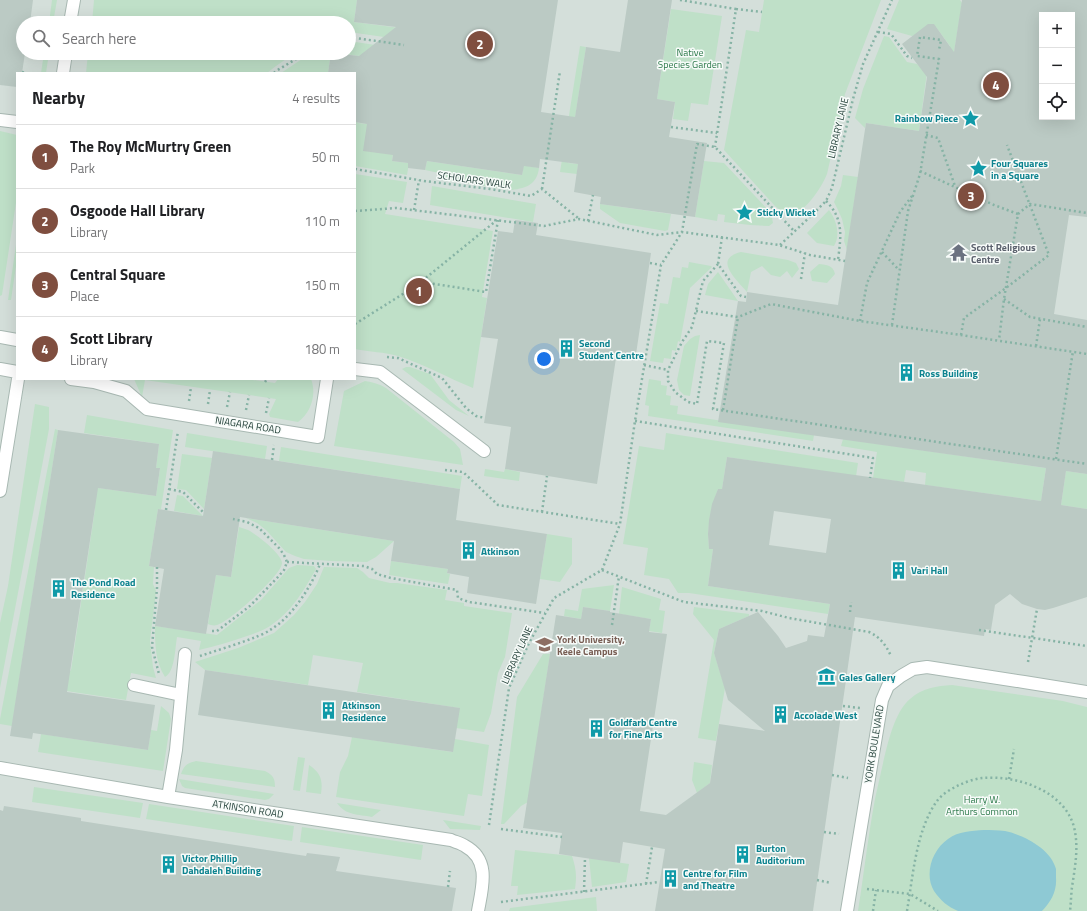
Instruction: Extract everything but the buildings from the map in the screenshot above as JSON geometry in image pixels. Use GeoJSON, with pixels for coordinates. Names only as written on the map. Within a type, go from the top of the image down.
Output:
{"type":"FeatureCollection","features":[{"type":"Feature","properties":{"kind":"street"},"geometry":{"type":"LineString","coordinates":[[71,16],[74,0]]}},
{"type":"Feature","properties":{"kind":"street"},"geometry":{"type":"LineString","coordinates":[[63,72],[65,60]]}},
{"type":"Feature","properties":{"kind":"street"},"geometry":{"type":"LineString","coordinates":[[0,120],[16,122]]}},
{"type":"Feature","properties":{"kind":"street"},"geometry":{"type":"LineString","coordinates":[[0,337],[16,340]]}},
{"type":"Feature","properties":{"kind":"street"},"geometry":{"type":"LineString","coordinates":[[0,369],[16,372]]}},
{"type":"Feature","properties":{"kind":"street"},"geometry":{"type":"LineString","coordinates":[[356,370],[380,372],[484,451]]}},
{"type":"Feature","properties":{"kind":"street"},"geometry":{"type":"LineString","coordinates":[[0,491],[18,380]]}},
{"type":"Feature","properties":{"kind":"street","name":"NIAGARA ROAD"},"geometry":{"type":"LineString","coordinates":[[79,380],[126,385],[147,408],[318,437],[327,380]]}},
{"type":"Feature","properties":{"kind":"street"},"geometry":{"type":"LineString","coordinates":[[168,797],[176,750],[184,657]]}},
{"type":"Feature","properties":{"kind":"street","name":"YORK BOULEVARD"},"geometry":{"type":"LineString","coordinates":[[847,911],[882,700],[888,686],[913,669],[927,667],[1087,692]]}},
{"type":"Feature","properties":{"kind":"street"},"geometry":{"type":"LineString","coordinates":[[134,686],[181,694]]}},
{"type":"Feature","properties":{"kind":"street","name":"ATKINSON ROAD"},"geometry":{"type":"LineString","coordinates":[[0,768],[168,797],[450,840],[466,846],[480,860],[483,869],[483,881],[478,911]]}},
{"type":"Feature","properties":{"kind":"path"},"geometry":{"type":"LineString","coordinates":[[680,0],[762,12]]}},
{"type":"Feature","properties":{"kind":"path","name":"LIBRARY LANE"},"geometry":{"type":"LineString","coordinates":[[779,245],[795,232],[826,200],[832,188],[861,71],[892,0]]}},
{"type":"Feature","properties":{"kind":"path"},"geometry":{"type":"LineString","coordinates":[[715,147],[736,9]]}},
{"type":"Feature","properties":{"kind":"path"},"geometry":{"type":"LineString","coordinates":[[878,32],[891,34],[907,56],[912,58]]}},
{"type":"Feature","properties":{"kind":"path"},"geometry":{"type":"LineString","coordinates":[[892,325],[908,211],[920,170],[938,59],[917,56],[920,37],[941,40],[939,50]]}},
{"type":"Feature","properties":{"kind":"path"},"geometry":{"type":"LineString","coordinates":[[356,38],[404,45]]}},
{"type":"Feature","properties":{"kind":"path"},"geometry":{"type":"LineString","coordinates":[[275,72],[294,60]]}},
{"type":"Feature","properties":{"kind":"path"},"geometry":{"type":"LineString","coordinates":[[560,71],[542,189],[579,219]]}},
{"type":"Feature","properties":{"kind":"path"},"geometry":{"type":"LineString","coordinates":[[671,127],[717,133]]}},
{"type":"Feature","properties":{"kind":"path"},"geometry":{"type":"LineString","coordinates":[[926,135],[938,138],[955,187]]}},
{"type":"Feature","properties":{"kind":"path"},"geometry":{"type":"LineString","coordinates":[[795,232],[715,147],[697,144],[682,232],[661,265],[644,364],[620,524],[602,570],[684,602],[762,611],[788,618],[869,632],[876,635],[882,641],[887,647],[891,656]]}},
{"type":"Feature","properties":{"kind":"path"},"geometry":{"type":"LineString","coordinates":[[961,334],[964,318],[1049,255],[1007,145]]}},
{"type":"Feature","properties":{"kind":"path","name":"SCHOLARS WALK"},"geometry":{"type":"LineString","coordinates":[[356,169],[531,196],[542,189]]}},
{"type":"Feature","properties":{"kind":"path"},"geometry":{"type":"LineString","coordinates":[[920,170],[994,205],[1018,214]]}},
{"type":"Feature","properties":{"kind":"path"},"geometry":{"type":"LineString","coordinates":[[414,210],[419,180]]}},
{"type":"Feature","properties":{"kind":"path"},"geometry":{"type":"LineString","coordinates":[[860,321],[867,283],[900,212],[913,194]]}},
{"type":"Feature","properties":{"kind":"path"},"geometry":{"type":"LineString","coordinates":[[588,221],[593,195]]}},
{"type":"Feature","properties":{"kind":"path"},"geometry":{"type":"LineString","coordinates":[[826,200],[832,207],[839,222],[841,238],[838,260]]}},
{"type":"Feature","properties":{"kind":"path"},"geometry":{"type":"LineString","coordinates":[[999,340],[1018,214],[1030,204],[1087,213]]}},
{"type":"Feature","properties":{"kind":"path"},"geometry":{"type":"LineString","coordinates":[[356,211],[396,208],[544,226],[579,219],[657,235],[682,232],[779,245],[805,253],[845,261]]}},
{"type":"Feature","properties":{"kind":"path"},"geometry":{"type":"LineString","coordinates":[[356,323],[422,282],[498,220]]}},
{"type":"Feature","properties":{"kind":"path"},"geometry":{"type":"LineString","coordinates":[[422,282],[487,292],[498,220]]}},
{"type":"Feature","properties":{"kind":"path"},"geometry":{"type":"LineString","coordinates":[[722,237],[718,264],[703,281],[692,327],[682,342],[668,370],[668,381],[675,392],[688,402],[697,404],[707,341],[724,343],[713,409],[1087,464]]}},
{"type":"Feature","properties":{"kind":"path"},"geometry":{"type":"LineString","coordinates":[[882,252],[900,270]]}},
{"type":"Feature","properties":{"kind":"path"},"geometry":{"type":"LineString","coordinates":[[801,279],[805,253]]}},
{"type":"Feature","properties":{"kind":"path"},"geometry":{"type":"LineString","coordinates":[[650,263],[661,265]]}},
{"type":"Feature","properties":{"kind":"path"},"geometry":{"type":"LineString","coordinates":[[718,264],[741,296],[746,297]]}},
{"type":"Feature","properties":{"kind":"path"},"geometry":{"type":"LineString","coordinates":[[1004,299],[1030,317],[1087,327]]}},
{"type":"Feature","properties":{"kind":"path"},"geometry":{"type":"LineString","coordinates":[[696,311],[738,317],[771,304],[860,321],[961,334],[1087,354]]}},
{"type":"Feature","properties":{"kind":"path"},"geometry":{"type":"LineString","coordinates":[[723,410],[738,317]]}},
{"type":"Feature","properties":{"kind":"path"},"geometry":{"type":"LineString","coordinates":[[1036,346],[1040,319]]}},
{"type":"Feature","properties":{"kind":"path"},"geometry":{"type":"LineString","coordinates":[[1056,459],[1073,351]]}},
{"type":"Feature","properties":{"kind":"path"},"geometry":{"type":"LineString","coordinates":[[384,356],[398,358],[442,378],[466,408],[476,416],[485,418]]}},
{"type":"Feature","properties":{"kind":"path"},"geometry":{"type":"LineString","coordinates":[[644,364],[668,370]]}},
{"type":"Feature","properties":{"kind":"path"},"geometry":{"type":"LineString","coordinates":[[188,403],[191,387]]}},
{"type":"Feature","properties":{"kind":"path"},"geometry":{"type":"LineString","coordinates":[[207,407],[210,390]]}},
{"type":"Feature","properties":{"kind":"path"},"geometry":{"type":"LineString","coordinates":[[226,410],[230,392]]}},
{"type":"Feature","properties":{"kind":"path"},"geometry":{"type":"LineString","coordinates":[[246,413],[249,395]]}},
{"type":"Feature","properties":{"kind":"path"},"geometry":{"type":"LineString","coordinates":[[265,415],[269,398]]}},
{"type":"Feature","properties":{"kind":"path"},"geometry":{"type":"LineString","coordinates":[[166,510],[180,414]]}},
{"type":"Feature","properties":{"kind":"path"},"geometry":{"type":"LineString","coordinates":[[635,421],[873,458],[870,478]]}},
{"type":"Feature","properties":{"kind":"path"},"geometry":{"type":"LineString","coordinates":[[272,460],[274,443]]}},
{"type":"Feature","properties":{"kind":"path"},"geometry":{"type":"LineString","coordinates":[[445,470],[463,472],[498,505],[620,524]]}},
{"type":"Feature","properties":{"kind":"path"},"geometry":{"type":"LineString","coordinates":[[542,512],[547,476]]}},
{"type":"Feature","properties":{"kind":"path"},"geometry":{"type":"LineString","coordinates":[[169,489],[183,492],[204,513]]}},
{"type":"Feature","properties":{"kind":"path"},"geometry":{"type":"LineString","coordinates":[[212,630],[217,631],[250,606],[278,578],[284,570],[287,562],[279,548],[259,528],[246,522],[234,519]]}},
{"type":"Feature","properties":{"kind":"path"},"geometry":{"type":"LineString","coordinates":[[287,562],[364,566],[372,569],[376,574],[391,578],[457,590],[458,598],[469,602],[545,613]]}},
{"type":"Feature","properties":{"kind":"path"},"geometry":{"type":"LineString","coordinates":[[184,657],[247,640],[270,631],[282,621],[307,591],[320,564]]}},
{"type":"Feature","properties":{"kind":"path"},"geometry":{"type":"LineString","coordinates":[[157,567],[157,588],[152,647],[164,691]]}},
{"type":"Feature","properties":{"kind":"path","name":"LIBRARY LANE"},"geometry":{"type":"LineString","coordinates":[[489,825],[509,688],[529,643],[554,598],[602,570]]}},
{"type":"Feature","properties":{"kind":"path"},"geometry":{"type":"LineString","coordinates":[[612,625],[619,576]]}},
{"type":"Feature","properties":{"kind":"path"},"geometry":{"type":"LineString","coordinates":[[850,612],[851,602]]}},
{"type":"Feature","properties":{"kind":"path"},"geometry":{"type":"LineString","coordinates":[[1028,662],[1037,609]]}},
{"type":"Feature","properties":{"kind":"path"},"geometry":{"type":"LineString","coordinates":[[979,630],[1087,646]]}},
{"type":"Feature","properties":{"kind":"path"},"geometry":{"type":"LineString","coordinates":[[843,706],[860,708]]}},
{"type":"Feature","properties":{"kind":"path"},"geometry":{"type":"LineString","coordinates":[[1009,779],[1014,749]]}},
{"type":"Feature","properties":{"kind":"path"},"geometry":{"type":"LineString","coordinates":[[832,775],[848,778]]}},
{"type":"Feature","properties":{"kind":"path"},"geometry":{"type":"LineString","coordinates":[[907,911],[921,836],[928,815],[938,800],[950,789],[965,782],[980,778],[991,778],[1009,779],[1028,784],[1048,794],[1065,807],[1074,826],[1076,846],[1076,867],[1070,911]]}},
{"type":"Feature","properties":{"kind":"path"},"geometry":{"type":"LineString","coordinates":[[501,829],[562,837]]}},
{"type":"Feature","properties":{"kind":"path"},"geometry":{"type":"LineString","coordinates":[[824,832],[839,834]]}},
{"type":"Feature","properties":{"kind":"path"},"geometry":{"type":"LineString","coordinates":[[646,884],[652,847]]}},
{"type":"Feature","properties":{"kind":"path"},"geometry":{"type":"LineString","coordinates":[[584,892],[585,858]]}},
{"type":"Feature","properties":{"kind":"path"},"geometry":{"type":"LineString","coordinates":[[448,887],[450,871]]}},
{"type":"Feature","properties":{"kind":"path"},"geometry":{"type":"LineString","coordinates":[[817,880],[831,883]]}},
{"type":"Feature","properties":{"kind":"path"},"geometry":{"type":"LineString","coordinates":[[502,902],[659,882]]}},
{"type":"Feature","properties":{"kind":"path"},"geometry":{"type":"LineString","coordinates":[[866,889],[910,894],[938,911]]}},
{"type":"Feature","properties":{"kind":"path"},"geometry":{"type":"LineString","coordinates":[[873,911],[876,890]]}},
{"type":"Feature","properties":{"kind":"shaded area","name":"York University, Keele Campus"},"geometry":{"type":"Polygon","coordinates":[[[0,0],[1087,0],[1087,911],[0,911],[0,0]]]}},
{"type":"Feature","properties":{"kind":"green space"},"geometry":{"type":"Polygon","coordinates":[[[52,0],[57,0],[54,16],[50,16],[52,0]]]}},
{"type":"Feature","properties":{"kind":"green space"},"geometry":{"type":"Polygon","coordinates":[[[94,0],[357,0],[355,16],[93,16],[94,0]]]}},
{"type":"Feature","properties":{"kind":"green space"},"geometry":{"type":"Polygon","coordinates":[[[764,0],[881,0],[845,94],[827,174],[813,198],[793,216],[785,214],[775,206],[724,150],[746,30],[759,32],[764,0]]]}},
{"type":"Feature","properties":{"kind":"green space"},"geometry":{"type":"Polygon","coordinates":[[[899,0],[960,0],[962,3],[954,52],[949,52],[950,46],[936,27],[912,36],[887,29],[899,0]]]}},
{"type":"Feature","properties":{"kind":"green space","name":"Native Species Garden"},"geometry":{"type":"Polygon","coordinates":[[[671,9],[722,16],[708,105],[691,103],[688,121],[673,119],[675,102],[657,99],[671,9]]]}},
{"type":"Feature","properties":{"kind":"green space"},"geometry":{"type":"Polygon","coordinates":[[[356,22],[400,28],[398,39],[356,33],[356,22]]]}},
{"type":"Feature","properties":{"kind":"green space"},"geometry":{"type":"Polygon","coordinates":[[[884,36],[889,37],[907,62],[917,64],[921,68],[928,65],[919,131],[866,123],[865,128],[855,118],[863,89],[884,36]]]}},
{"type":"Feature","properties":{"kind":"green space"},"geometry":{"type":"Polygon","coordinates":[[[356,42],[395,48],[356,56],[356,42]]]}},
{"type":"Feature","properties":{"kind":"green space"},"geometry":{"type":"Polygon","coordinates":[[[580,46],[586,47],[568,163],[578,164],[577,174],[560,172],[580,46]]]}},
{"type":"Feature","properties":{"kind":"green space"},"geometry":{"type":"Polygon","coordinates":[[[43,60],[48,60],[46,72],[41,72],[43,60]]]}},
{"type":"Feature","properties":{"kind":"green space"},"geometry":{"type":"Polygon","coordinates":[[[87,60],[285,60],[268,72],[86,72],[87,60]]]}},
{"type":"Feature","properties":{"kind":"green space"},"geometry":{"type":"Polygon","coordinates":[[[300,60],[330,60],[328,72],[282,72],[300,60]]]}},
{"type":"Feature","properties":{"kind":"green space"},"geometry":{"type":"Polygon","coordinates":[[[356,120],[358,123],[367,124],[394,147],[392,161],[409,163],[407,175],[356,166],[356,120]]]}},
{"type":"Feature","properties":{"kind":"green space"},"geometry":{"type":"Polygon","coordinates":[[[0,131],[16,135],[16,203],[2,295],[0,296],[0,131]]]}},
{"type":"Feature","properties":{"kind":"green space"},"geometry":{"type":"Polygon","coordinates":[[[525,157],[528,166],[539,168],[538,173],[534,181],[527,186],[512,190],[438,179],[439,173],[425,170],[427,161],[522,175],[525,157]]]}},
{"type":"Feature","properties":{"kind":"green space"},"geometry":{"type":"Polygon","coordinates":[[[704,161],[724,163],[771,213],[773,223],[769,226],[724,222],[725,215],[718,214],[717,221],[695,217],[704,161]]]}},
{"type":"Feature","properties":{"kind":"green space"},"geometry":{"type":"Polygon","coordinates":[[[356,174],[407,182],[403,203],[389,201],[385,214],[493,231],[482,297],[487,298],[473,388],[417,363],[388,354],[356,349],[356,174]]]}},
{"type":"Feature","properties":{"kind":"green space"},"geometry":{"type":"Polygon","coordinates":[[[843,175],[858,177],[847,250],[844,241],[845,232],[842,219],[834,202],[841,186],[843,175]]]}},
{"type":"Feature","properties":{"kind":"green space"},"geometry":{"type":"Polygon","coordinates":[[[432,186],[536,204],[533,222],[430,205],[432,186]]]}},
{"type":"Feature","properties":{"kind":"green space"},"geometry":{"type":"Polygon","coordinates":[[[600,204],[671,214],[668,230],[665,231],[620,223],[600,209],[600,204]]]}},
{"type":"Feature","properties":{"kind":"green space"},"geometry":{"type":"Polygon","coordinates":[[[829,210],[837,227],[837,237],[834,246],[817,243],[807,233],[829,210]]]}},
{"type":"Feature","properties":{"kind":"green space"},"geometry":{"type":"Polygon","coordinates":[[[16,245],[16,266],[11,300],[8,300],[16,245]]]}},
{"type":"Feature","properties":{"kind":"green space"},"geometry":{"type":"Polygon","coordinates":[[[741,252],[788,260],[796,263],[799,269],[792,278],[787,271],[780,277],[771,275],[762,266],[751,272],[747,292],[733,276],[728,265],[728,260],[733,255],[741,252]]]}},
{"type":"Feature","properties":{"kind":"green space"},"geometry":{"type":"Polygon","coordinates":[[[689,262],[712,267],[690,288],[680,342],[678,341],[676,351],[672,350],[671,359],[664,358],[663,363],[650,361],[660,303],[668,304],[673,277],[680,278],[682,267],[688,268],[689,262]]]}},
{"type":"Feature","properties":{"kind":"green space"},"geometry":{"type":"Polygon","coordinates":[[[819,264],[829,266],[834,271],[835,274],[827,283],[812,281],[810,272],[819,264]]]}},
{"type":"Feature","properties":{"kind":"green space"},"geometry":{"type":"Polygon","coordinates":[[[718,272],[738,301],[705,295],[708,284],[718,272]]]}},
{"type":"Feature","properties":{"kind":"green space"},"geometry":{"type":"Polygon","coordinates":[[[700,335],[690,396],[684,395],[679,390],[677,380],[684,346],[690,339],[700,335]]]}},
{"type":"Feature","properties":{"kind":"green space"},"geometry":{"type":"Polygon","coordinates":[[[406,367],[430,374],[449,400],[469,416],[456,410],[402,369],[406,367]]]}},
{"type":"Feature","properties":{"kind":"green space"},"geometry":{"type":"Polygon","coordinates":[[[649,379],[661,381],[661,385],[667,386],[666,395],[671,396],[670,405],[678,406],[677,414],[814,435],[813,441],[648,416],[649,406],[645,405],[649,379]]]}},
{"type":"Feature","properties":{"kind":"green space"},"geometry":{"type":"Polygon","coordinates":[[[134,380],[145,380],[142,397],[134,380]]]}},
{"type":"Feature","properties":{"kind":"green space"},"geometry":{"type":"Polygon","coordinates":[[[145,380],[253,380],[275,383],[277,380],[311,380],[313,385],[312,403],[306,414],[298,422],[270,417],[269,414],[276,399],[145,380]]]}},
{"type":"Feature","properties":{"kind":"green space"},"geometry":{"type":"Polygon","coordinates":[[[365,381],[376,383],[386,388],[454,442],[460,449],[463,465],[334,446],[344,391],[365,381]]]}},
{"type":"Feature","properties":{"kind":"green space"},"geometry":{"type":"Polygon","coordinates":[[[35,404],[49,407],[49,429],[0,688],[0,623],[8,586],[35,404]]]}},
{"type":"Feature","properties":{"kind":"green space"},"geometry":{"type":"Polygon","coordinates":[[[87,415],[173,430],[161,509],[158,509],[149,566],[154,567],[153,584],[156,591],[150,641],[153,667],[156,678],[131,673],[126,700],[53,689],[71,670],[95,509],[84,486],[156,496],[160,469],[156,468],[159,444],[84,433],[87,415]]]}},
{"type":"Feature","properties":{"kind":"green space"},"geometry":{"type":"Polygon","coordinates":[[[55,429],[58,430],[12,726],[0,724],[0,719],[55,429]]]}},
{"type":"Feature","properties":{"kind":"green space"},"geometry":{"type":"Polygon","coordinates":[[[187,433],[267,446],[265,459],[185,447],[187,433]]]}},
{"type":"Feature","properties":{"kind":"green space"},"geometry":{"type":"Polygon","coordinates":[[[666,433],[858,463],[856,476],[727,457],[722,489],[718,489],[711,511],[708,540],[709,548],[713,549],[708,586],[830,604],[828,614],[689,593],[678,593],[669,579],[644,575],[648,548],[623,544],[639,446],[664,450],[666,433]]]}},
{"type":"Feature","properties":{"kind":"green space"},"geometry":{"type":"Polygon","coordinates":[[[843,439],[1046,468],[1041,501],[925,485],[926,473],[906,470],[904,482],[873,478],[877,452],[841,446],[843,439]]]}},
{"type":"Feature","properties":{"kind":"green space"},"geometry":{"type":"Polygon","coordinates":[[[281,447],[462,476],[460,489],[279,461],[281,447]]]}},
{"type":"Feature","properties":{"kind":"green space"},"geometry":{"type":"Polygon","coordinates":[[[182,454],[212,458],[204,509],[186,490],[177,489],[182,454]]]}},
{"type":"Feature","properties":{"kind":"green space"},"geometry":{"type":"Polygon","coordinates":[[[485,469],[504,472],[505,469],[520,472],[519,481],[484,476],[485,469]]]}},
{"type":"Feature","properties":{"kind":"green space"},"geometry":{"type":"Polygon","coordinates":[[[1066,471],[1087,474],[1087,509],[1061,505],[1066,471]]]}},
{"type":"Feature","properties":{"kind":"green space"},"geometry":{"type":"Polygon","coordinates":[[[177,495],[183,496],[203,516],[174,511],[177,495]]]}},
{"type":"Feature","properties":{"kind":"green space"},"geometry":{"type":"Polygon","coordinates":[[[246,518],[394,541],[376,557],[367,562],[304,559],[286,552],[266,530],[257,523],[246,518]]]}},
{"type":"Feature","properties":{"kind":"green space"},"geometry":{"type":"Polygon","coordinates":[[[239,527],[248,530],[262,540],[278,555],[282,563],[280,569],[274,577],[243,607],[223,622],[216,625],[210,625],[208,624],[216,575],[231,577],[239,527]]]}},
{"type":"Feature","properties":{"kind":"green space"},"geometry":{"type":"Polygon","coordinates":[[[547,534],[572,538],[572,564],[560,582],[540,579],[547,534]]]}},
{"type":"Feature","properties":{"kind":"green space"},"geometry":{"type":"Polygon","coordinates":[[[391,561],[448,569],[447,573],[450,574],[448,584],[389,575],[391,561]]]}},
{"type":"Feature","properties":{"kind":"green space"},"geometry":{"type":"Polygon","coordinates":[[[297,565],[314,566],[316,569],[296,601],[277,620],[268,627],[255,633],[199,650],[201,641],[177,637],[173,665],[165,677],[157,659],[155,626],[217,635],[261,600],[289,568],[297,565]]]}},
{"type":"Feature","properties":{"kind":"green space"},"geometry":{"type":"Polygon","coordinates":[[[324,567],[357,568],[369,578],[390,583],[447,590],[445,600],[464,603],[464,606],[512,613],[505,657],[498,673],[491,713],[484,732],[456,728],[459,708],[357,692],[363,663],[313,655],[308,685],[205,670],[195,662],[238,648],[274,633],[294,615],[305,602],[317,584],[324,567]]]}},
{"type":"Feature","properties":{"kind":"green space"},"geometry":{"type":"Polygon","coordinates":[[[614,585],[610,611],[583,607],[581,619],[564,616],[565,609],[578,611],[582,589],[614,585]]]}},
{"type":"Feature","properties":{"kind":"green space"},"geometry":{"type":"Polygon","coordinates":[[[622,587],[661,599],[659,610],[665,611],[662,633],[649,631],[651,619],[619,614],[622,587]]]}},
{"type":"Feature","properties":{"kind":"green space"},"geometry":{"type":"Polygon","coordinates":[[[694,607],[749,614],[749,616],[719,629],[714,653],[725,688],[716,741],[698,738],[714,640],[693,614],[694,607]]]}},
{"type":"Feature","properties":{"kind":"green space"},"geometry":{"type":"Polygon","coordinates":[[[543,654],[550,654],[528,802],[521,806],[504,824],[501,824],[517,697],[543,654]]]}},
{"type":"Feature","properties":{"kind":"green space","name":"Harry W. Arthurs Common"},"geometry":{"type":"Polygon","coordinates":[[[952,685],[1063,701],[1087,707],[1087,911],[858,911],[875,799],[888,743],[899,713],[910,699],[920,692],[930,688],[952,685]]]}},
{"type":"Feature","properties":{"kind":"green space"},"geometry":{"type":"Polygon","coordinates":[[[161,706],[169,713],[171,719],[163,771],[38,752],[41,734],[148,750],[151,730],[157,731],[161,706]]]}},
{"type":"Feature","properties":{"kind":"green space"},"geometry":{"type":"Polygon","coordinates":[[[352,737],[452,752],[455,739],[489,745],[482,796],[468,794],[464,816],[336,797],[340,772],[348,756],[352,737]]]}},
{"type":"Feature","properties":{"kind":"green space"},"geometry":{"type":"Polygon","coordinates":[[[298,757],[305,758],[300,791],[293,790],[298,757]]]}},
{"type":"Feature","properties":{"kind":"green space"},"geometry":{"type":"Polygon","coordinates":[[[196,761],[265,771],[273,777],[275,787],[181,774],[183,768],[196,761]]]}},
{"type":"Feature","properties":{"kind":"green space"},"geometry":{"type":"Polygon","coordinates":[[[694,762],[712,765],[710,783],[697,793],[692,780],[694,762]]]}},
{"type":"Feature","properties":{"kind":"green space"},"geometry":{"type":"Polygon","coordinates":[[[309,765],[319,774],[322,785],[321,794],[306,792],[309,765]]]}},
{"type":"Feature","properties":{"kind":"green space"},"geometry":{"type":"Polygon","coordinates":[[[179,779],[274,794],[269,799],[265,800],[185,788],[182,786],[179,779]]]}},
{"type":"Feature","properties":{"kind":"green space"},"geometry":{"type":"Polygon","coordinates":[[[34,787],[143,803],[140,818],[32,802],[34,787]]]}},
{"type":"Feature","properties":{"kind":"green space"},"geometry":{"type":"Polygon","coordinates":[[[337,803],[381,810],[372,817],[357,815],[344,810],[337,803]]]}},
{"type":"Feature","properties":{"kind":"green space"},"geometry":{"type":"Polygon","coordinates":[[[149,804],[294,826],[292,841],[146,819],[149,804]]]}},
{"type":"Feature","properties":{"kind":"green space"},"geometry":{"type":"Polygon","coordinates":[[[443,820],[481,826],[480,830],[450,829],[443,820]]]}},
{"type":"Feature","properties":{"kind":"green space"},"geometry":{"type":"Polygon","coordinates":[[[302,827],[423,845],[421,860],[300,842],[302,827]]]}},
{"type":"Feature","properties":{"kind":"green space"},"geometry":{"type":"Polygon","coordinates":[[[515,850],[572,856],[576,872],[575,889],[517,895],[518,886],[511,886],[515,850]]]}},
{"type":"Feature","properties":{"kind":"green space"},"geometry":{"type":"Polygon","coordinates":[[[589,858],[629,864],[626,882],[592,887],[589,858]]]}},
{"type":"Feature","properties":{"kind":"green space"},"geometry":{"type":"Polygon","coordinates":[[[596,897],[597,911],[509,911],[510,908],[596,897]]]}},
{"type":"Feature","properties":{"kind":"water"},"geometry":{"type":"Polygon","coordinates":[[[984,830],[1005,831],[1020,836],[1036,844],[1049,855],[1056,869],[1056,887],[1053,896],[1042,911],[958,911],[948,905],[936,894],[931,884],[930,870],[931,863],[938,849],[948,839],[956,834],[984,830]]]}},
{"type":"Feature","properties":{"kind":"place","name":"Osgoode Hall Library"},"geometry":{"type":"Point","coordinates":[480,44]}},
{"type":"Feature","properties":{"kind":"place","name":"Scott Library"},"geometry":{"type":"Point","coordinates":[996,85]}},
{"type":"Feature","properties":{"kind":"place","name":"Rainbow Piece"},"geometry":{"type":"Point","coordinates":[971,118]}},
{"type":"Feature","properties":{"kind":"place","name":"Four Squares in a Square"},"geometry":{"type":"Point","coordinates":[978,169]}},
{"type":"Feature","properties":{"kind":"place","name":"Central Square"},"geometry":{"type":"Point","coordinates":[971,196]}},
{"type":"Feature","properties":{"kind":"place","name":"Sticky Wicket"},"geometry":{"type":"Point","coordinates":[744,212]}},
{"type":"Feature","properties":{"kind":"place","name":"Scott Religious Centre"},"geometry":{"type":"Point","coordinates":[958,253]}},
{"type":"Feature","properties":{"kind":"place","name":"The Roy McMurtry Green"},"geometry":{"type":"Point","coordinates":[419,291]}},
{"type":"Feature","properties":{"kind":"place","name":"Second Student Centre"},"geometry":{"type":"Point","coordinates":[566,349]}},
{"type":"Feature","properties":{"kind":"place","name":"Ross Building"},"geometry":{"type":"Point","coordinates":[906,373]}},
{"type":"Feature","properties":{"kind":"place","name":"Atkinson"},"geometry":{"type":"Point","coordinates":[468,551]}},
{"type":"Feature","properties":{"kind":"place","name":"Vari Hall"},"geometry":{"type":"Point","coordinates":[898,570]}},
{"type":"Feature","properties":{"kind":"place","name":"The Pond Road Residence"},"geometry":{"type":"Point","coordinates":[58,588]}},
{"type":"Feature","properties":{"kind":"place","name":"York University, Keele Campus"},"geometry":{"type":"Point","coordinates":[544,645]}},
{"type":"Feature","properties":{"kind":"place","name":"Gales Gallery"},"geometry":{"type":"Point","coordinates":[826,677]}},
{"type":"Feature","properties":{"kind":"place","name":"Atkinson Residence"},"geometry":{"type":"Point","coordinates":[329,711]}},
{"type":"Feature","properties":{"kind":"place","name":"Accolade West"},"geometry":{"type":"Point","coordinates":[781,715]}},
{"type":"Feature","properties":{"kind":"place","name":"Goldfarb Centre for Fine Arts"},"geometry":{"type":"Point","coordinates":[596,728]}},
{"type":"Feature","properties":{"kind":"place","name":"Burton Auditorium"},"geometry":{"type":"Point","coordinates":[743,854]}},
{"type":"Feature","properties":{"kind":"place","name":"Victor Phillip Dahdaleh Building"},"geometry":{"type":"Point","coordinates":[169,864]}},
{"type":"Feature","properties":{"kind":"place","name":"Centre for Film and Theatre"},"geometry":{"type":"Point","coordinates":[670,879]}}]}
